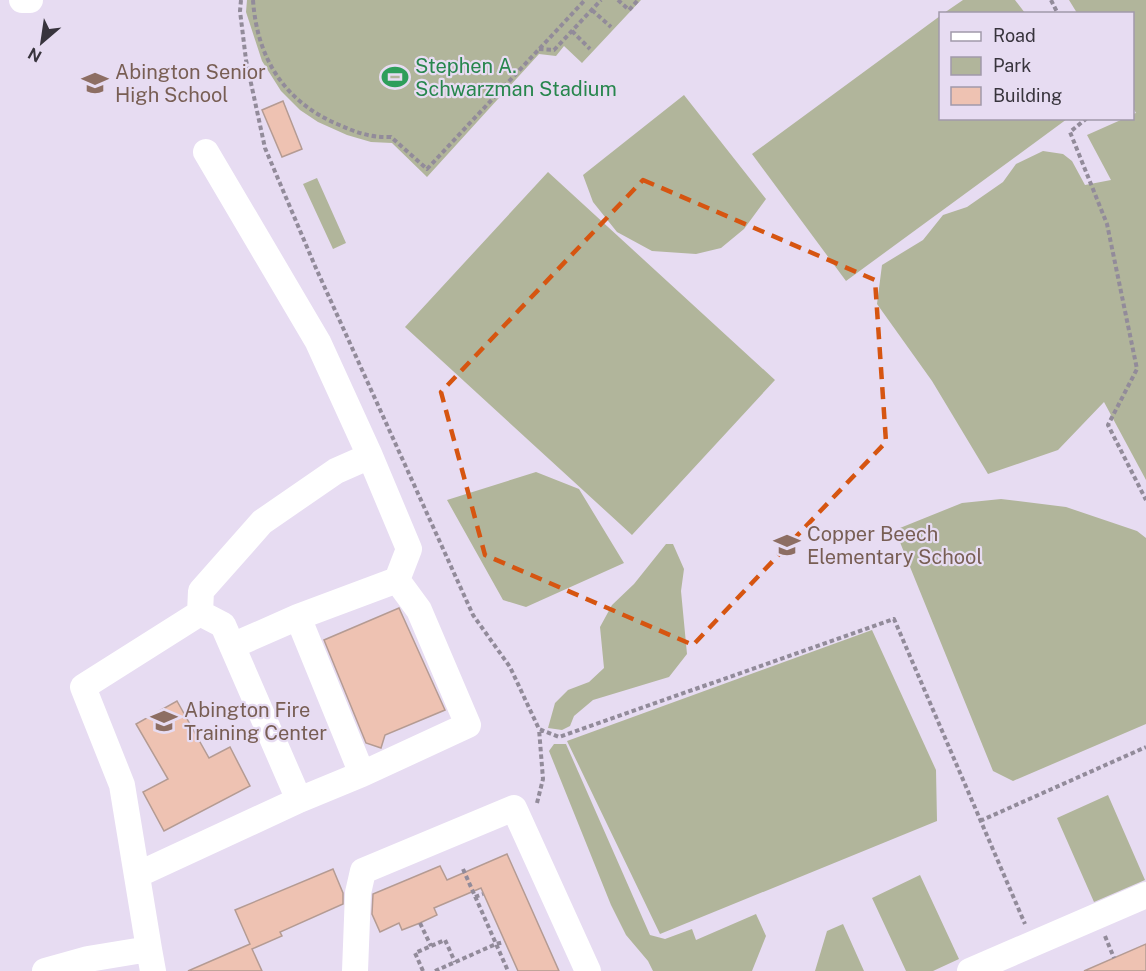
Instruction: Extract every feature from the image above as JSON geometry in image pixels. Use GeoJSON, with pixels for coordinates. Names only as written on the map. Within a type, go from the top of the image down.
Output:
{"type":"FeatureCollection","features":[{"type":"Feature","properties":{"kind":"street"},"geometry":{"type":"LineString","coordinates":[[22,0],[30,0]]}},
{"type":"Feature","properties":{"kind":"street"},"geometry":{"type":"LineString","coordinates":[[206,152],[318,342],[409,549],[397,580],[298,617],[232,646]]}},
{"type":"Feature","properties":{"kind":"street"},"geometry":{"type":"LineString","coordinates":[[200,613],[201,591],[262,522],[336,471],[370,456]]}},
{"type":"Feature","properties":{"kind":"street"},"geometry":{"type":"LineString","coordinates":[[136,868],[362,774],[468,725],[419,610],[397,580]]}},
{"type":"Feature","properties":{"kind":"street"},"geometry":{"type":"LineString","coordinates":[[200,613],[223,625],[299,801]]}},
{"type":"Feature","properties":{"kind":"street"},"geometry":{"type":"LineString","coordinates":[[45,971],[88,959],[151,960],[122,785],[83,687],[200,613]]}},
{"type":"Feature","properties":{"kind":"street"},"geometry":{"type":"LineString","coordinates":[[298,617],[362,774]]}},
{"type":"Feature","properties":{"kind":"street"},"geometry":{"type":"LineString","coordinates":[[355,971],[358,892],[363,871],[514,808],[588,971]]}},
{"type":"Feature","properties":{"kind":"street"},"geometry":{"type":"LineString","coordinates":[[970,971],[1146,895]]}},
{"type":"Feature","properties":{"kind":"path"},"geometry":{"type":"LineString","coordinates":[[241,0],[240,11],[246,60],[266,148],[315,266],[473,615],[510,668],[539,729],[543,779],[528,838]]}},
{"type":"Feature","properties":{"kind":"path"},"geometry":{"type":"LineString","coordinates":[[253,0],[261,43],[273,69],[292,96],[326,119],[357,133],[379,138],[391,137],[427,169],[585,0]]}},
{"type":"Feature","properties":{"kind":"path"},"geometry":{"type":"LineString","coordinates":[[539,49],[554,50],[601,0]]}},
{"type":"Feature","properties":{"kind":"path"},"geometry":{"type":"LineString","coordinates":[[618,0],[629,10],[638,0]]}},
{"type":"Feature","properties":{"kind":"path"},"geometry":{"type":"LineString","coordinates":[[592,10],[611,27]]}},
{"type":"Feature","properties":{"kind":"path"},"geometry":{"type":"LineString","coordinates":[[572,31],[590,49]]}},
{"type":"Feature","properties":{"kind":"path"},"geometry":{"type":"LineString","coordinates":[[1085,120],[1070,132],[1107,224],[1137,369],[1107,425],[1146,500]]}},
{"type":"Feature","properties":{"kind":"path"},"geometry":{"type":"LineString","coordinates":[[539,729],[560,737],[894,619],[1033,944]]}},
{"type":"Feature","properties":{"kind":"path"},"geometry":{"type":"LineString","coordinates":[[980,821],[1146,747]]}},
{"type":"Feature","properties":{"kind":"path"},"geometry":{"type":"LineString","coordinates":[[463,869],[508,971]]}},
{"type":"Feature","properties":{"kind":"path"},"geometry":{"type":"LineString","coordinates":[[475,897],[483,894]]}},
{"type":"Feature","properties":{"kind":"path"},"geometry":{"type":"LineString","coordinates":[[420,923],[430,946]]}},
{"type":"Feature","properties":{"kind":"path"},"geometry":{"type":"LineString","coordinates":[[423,971],[416,953],[445,940],[455,962]]}},
{"type":"Feature","properties":{"kind":"path"},"geometry":{"type":"LineString","coordinates":[[435,971],[504,942]]}},
{"type":"Feature","properties":{"kind":"highlighted area"},"geometry":{"type":"Polygon","coordinates":[[[643,180],[875,280],[886,442],[693,645],[485,555],[441,392],[643,180]]]}},
{"type":"Feature","properties":{"kind":"green space","name":"Stephen A. Schwarzman Stadium"},"geometry":{"type":"Polygon","coordinates":[[[247,0],[641,0],[582,63],[564,46],[556,56],[539,54],[427,177],[392,143],[371,142],[347,135],[318,122],[300,110],[281,91],[262,61],[246,12],[247,0]]]}},
{"type":"Feature","properties":{"kind":"green space"},"geometry":{"type":"Polygon","coordinates":[[[963,0],[1015,0],[1024,12],[945,12],[963,0]]]}},
{"type":"Feature","properties":{"kind":"green space"},"geometry":{"type":"Polygon","coordinates":[[[1069,0],[1146,0],[1146,480],[1104,402],[1058,450],[988,474],[932,381],[877,304],[882,265],[923,240],[943,215],[967,207],[1003,182],[1016,164],[1043,151],[1063,154],[1072,161],[1085,185],[1111,180],[1087,135],[1121,120],[1134,120],[1136,113],[1134,110],[1134,12],[1076,12],[1069,0]]]}},
{"type":"Feature","properties":{"kind":"green space"},"geometry":{"type":"Polygon","coordinates":[[[939,17],[939,120],[1066,120],[846,281],[752,154],[939,17]]]}},
{"type":"Feature","properties":{"kind":"green space"},"geometry":{"type":"Polygon","coordinates":[[[684,95],[766,199],[744,229],[721,248],[696,254],[652,251],[617,232],[593,202],[583,175],[684,95]]]}},
{"type":"Feature","properties":{"kind":"green space"},"geometry":{"type":"Polygon","coordinates":[[[548,172],[775,380],[632,535],[405,327],[548,172]]]}},
{"type":"Feature","properties":{"kind":"green space"},"geometry":{"type":"Polygon","coordinates":[[[317,178],[346,243],[333,249],[303,184],[317,178]]]}},
{"type":"Feature","properties":{"kind":"green space"},"geometry":{"type":"Polygon","coordinates":[[[536,472],[579,489],[624,563],[526,607],[503,600],[447,500],[536,472]]]}},
{"type":"Feature","properties":{"kind":"green space"},"geometry":{"type":"Polygon","coordinates":[[[1001,499],[1066,507],[1137,531],[1146,538],[1146,724],[1013,781],[993,771],[895,530],[962,503],[1001,499]]]}},
{"type":"Feature","properties":{"kind":"green space"},"geometry":{"type":"Polygon","coordinates":[[[666,544],[673,544],[684,569],[681,591],[687,654],[669,677],[593,700],[574,716],[570,726],[562,730],[548,728],[555,703],[568,690],[589,682],[604,668],[600,627],[612,605],[634,584],[666,544]]]}},
{"type":"Feature","properties":{"kind":"green space"},"geometry":{"type":"Polygon","coordinates":[[[872,630],[936,770],[937,821],[660,934],[567,741],[872,630]]]}},
{"type":"Feature","properties":{"kind":"green space"},"geometry":{"type":"Polygon","coordinates":[[[554,744],[566,744],[650,935],[665,939],[692,929],[696,940],[756,914],[766,936],[752,971],[653,971],[648,961],[626,935],[611,905],[549,751],[554,744]]]}},
{"type":"Feature","properties":{"kind":"green space"},"geometry":{"type":"Polygon","coordinates":[[[1108,795],[1145,880],[1094,902],[1057,818],[1108,795]]]}},
{"type":"Feature","properties":{"kind":"green space"},"geometry":{"type":"Polygon","coordinates":[[[920,875],[959,959],[933,971],[906,971],[872,898],[920,875]]]}},
{"type":"Feature","properties":{"kind":"green space"},"geometry":{"type":"Polygon","coordinates":[[[843,924],[864,971],[815,971],[827,931],[843,924]]]}},
{"type":"Feature","properties":{"kind":"building"},"geometry":{"type":"Polygon","coordinates":[[[283,101],[302,149],[282,157],[262,110],[283,101]]]}},
{"type":"Feature","properties":{"kind":"building"},"geometry":{"type":"Polygon","coordinates":[[[399,608],[445,710],[385,735],[381,748],[366,743],[324,640],[399,608]]]}},
{"type":"Feature","properties":{"kind":"building"},"geometry":{"type":"Polygon","coordinates":[[[177,701],[209,758],[230,747],[250,786],[164,831],[143,792],[168,779],[136,724],[177,701]]]}},
{"type":"Feature","properties":{"kind":"building"},"geometry":{"type":"Polygon","coordinates":[[[507,854],[559,971],[518,971],[481,888],[434,908],[437,915],[420,923],[402,930],[399,923],[380,932],[372,914],[373,894],[440,866],[447,880],[507,854]]]}},
{"type":"Feature","properties":{"kind":"building"},"geometry":{"type":"Polygon","coordinates":[[[333,869],[343,893],[343,904],[280,932],[282,936],[252,949],[262,971],[188,971],[250,944],[235,910],[333,869]]]}},
{"type":"Feature","properties":{"kind":"building"},"geometry":{"type":"Polygon","coordinates":[[[1146,944],[1146,971],[1084,971],[1146,944]]]}},
{"type":"Feature","properties":{"kind":"place","name":"Stephen A. Schwarzman Stadium"},"geometry":{"type":"Point","coordinates":[395,77]}},
{"type":"Feature","properties":{"kind":"place","name":"Abington Senior High School"},"geometry":{"type":"Point","coordinates":[95,83]}},
{"type":"Feature","properties":{"kind":"place","name":"Copper Beech Elementary School"},"geometry":{"type":"Point","coordinates":[787,545]}},
{"type":"Feature","properties":{"kind":"place","name":"Abington Fire Training Center"},"geometry":{"type":"Point","coordinates":[164,721]}}]}
